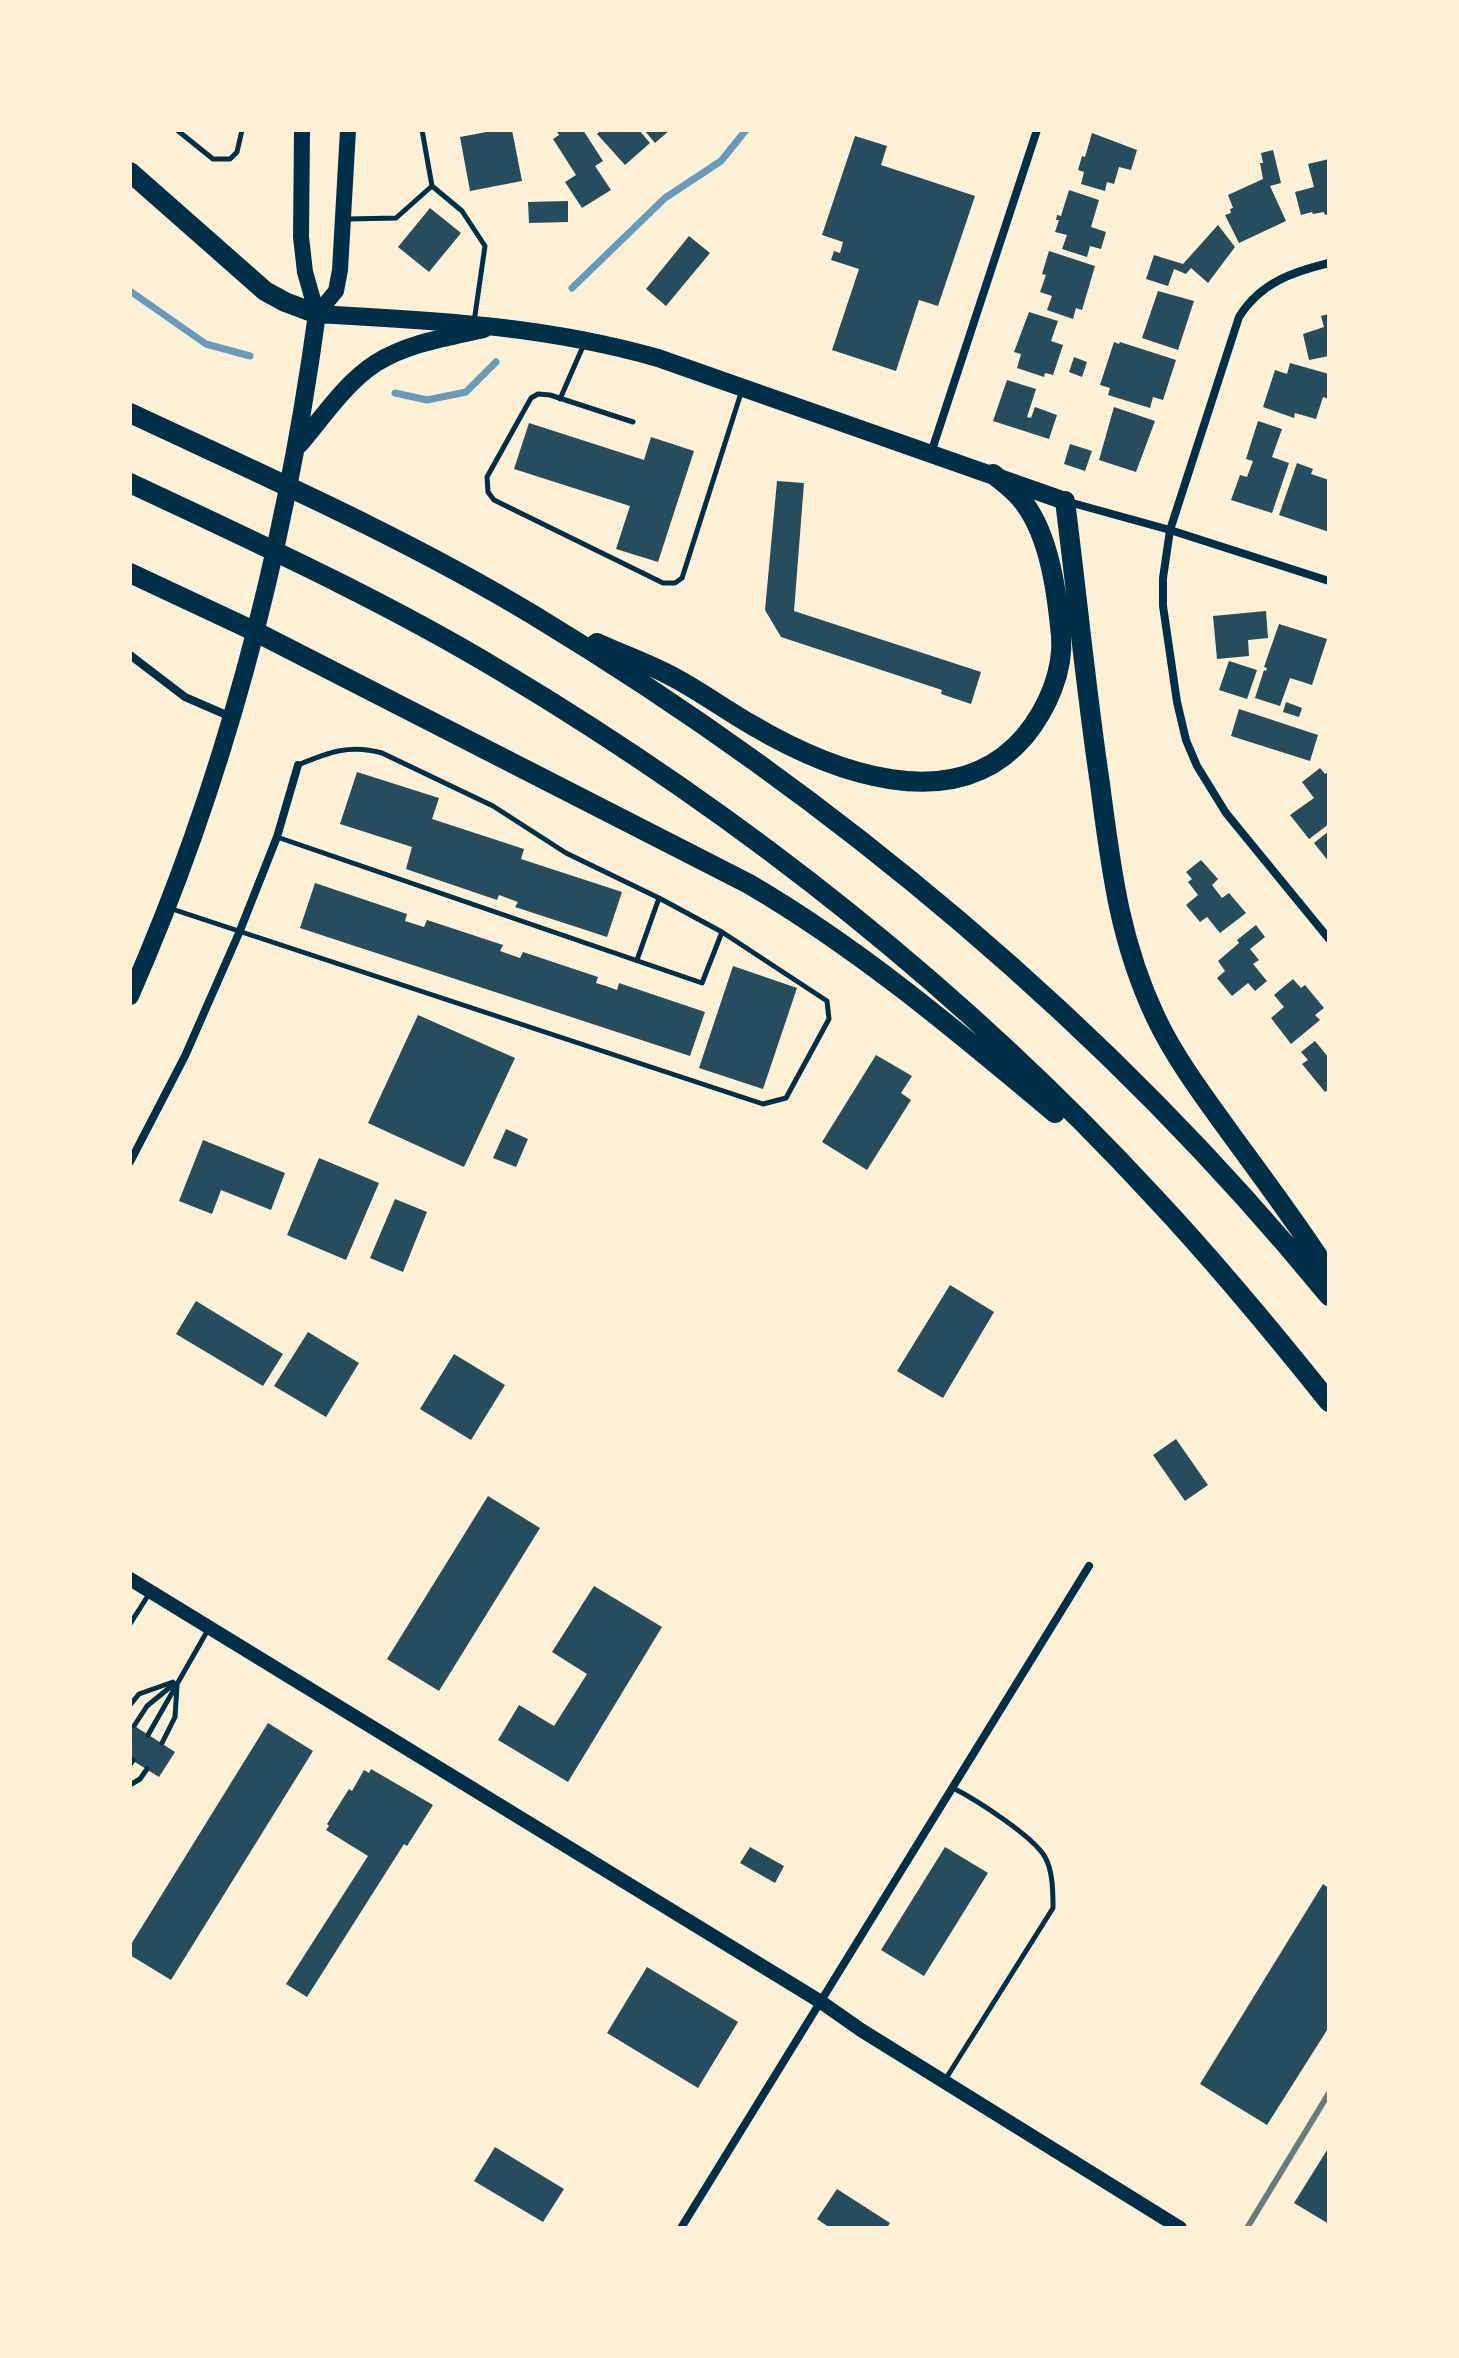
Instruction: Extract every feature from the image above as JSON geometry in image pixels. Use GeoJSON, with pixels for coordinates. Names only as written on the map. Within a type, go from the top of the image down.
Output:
{"type":"FeatureCollection","features":[{"type":"Feature","properties":{"kind":"highway"},"geometry":{"type":"LineString","coordinates":[[130,172],[265,291],[317,314],[474,323],[586,339],[658,358],[1065,501],[1090,718],[1114,886],[1129,951],[1157,1020],[1181,1064],[1329,1273]]}},
{"type":"Feature","properties":{"kind":"highway"},"geometry":{"type":"LineString","coordinates":[[130,996],[167,908],[232,717],[266,597],[297,447],[317,314]]}},
{"type":"Feature","properties":{"kind":"highway"},"geometry":{"type":"LineString","coordinates":[[297,447],[353,383],[378,362],[423,344],[496,326]]}},
{"type":"Feature","properties":{"kind":"highway"},"geometry":{"type":"LineString","coordinates":[[130,413],[332,508],[532,615],[653,690],[770,772],[886,859],[997,954],[1102,1052],[1201,1151],[1329,1296]]}},
{"type":"Feature","properties":{"kind":"highway"},"geometry":{"type":"LineString","coordinates":[[532,615],[673,677],[754,726],[840,766],[906,782],[932,782],[962,776],[995,761],[1023,738],[1044,708],[1061,657],[1057,602],[1044,544],[1032,514],[1022,500],[993,474]]}},
{"type":"Feature","properties":{"kind":"highway"},"geometry":{"type":"LineString","coordinates":[[130,483],[408,618],[499,670],[616,743],[731,822],[845,909],[1057,1097],[1154,1196],[1248,1301],[1329,1402]]}},
{"type":"Feature","properties":{"kind":"highway"},"geometry":{"type":"LineString","coordinates":[[130,573],[256,632],[749,884],[797,912],[946,1022],[1154,1196]]}},
{"type":"Feature","properties":{"kind":"main road"},"geometry":{"type":"LineString","coordinates":[[302,130],[301,237],[305,272],[317,314]]}},
{"type":"Feature","properties":{"kind":"main road"},"geometry":{"type":"LineString","coordinates":[[317,314],[336,291],[340,270],[348,130]]}},
{"type":"Feature","properties":{"kind":"street"},"geometry":{"type":"LineString","coordinates":[[931,453],[1037,130]]}},
{"type":"Feature","properties":{"kind":"street"},"geometry":{"type":"LineString","coordinates":[[1329,263],[1273,282],[1255,296],[1239,317],[1170,530],[1164,568],[1163,606],[1177,702],[1186,740],[1197,766],[1226,813],[1329,939]]}},
{"type":"Feature","properties":{"kind":"street"},"geometry":{"type":"LineString","coordinates":[[1065,501],[1170,530],[1329,581]]}},
{"type":"Feature","properties":{"kind":"street"},"geometry":{"type":"LineString","coordinates":[[130,655],[185,697],[232,717]]}},
{"type":"Feature","properties":{"kind":"street"},"geometry":{"type":"LineString","coordinates":[[130,1162],[185,1056],[239,933],[277,837],[298,765]]}},
{"type":"Feature","properties":{"kind":"street"},"geometry":{"type":"LineString","coordinates":[[681,2228],[1089,1566]]}},
{"type":"Feature","properties":{"kind":"street"},"geometry":{"type":"LineString","coordinates":[[130,1579],[821,2002],[1180,2228]]}},
{"type":"Feature","properties":{"kind":"lane"},"geometry":{"type":"LineString","coordinates":[[177,130],[213,159],[230,159],[237,152],[242,130]]}},
{"type":"Feature","properties":{"kind":"lane"},"geometry":{"type":"LineString","coordinates":[[422,130],[432,186],[462,211],[485,246],[474,323]]}},
{"type":"Feature","properties":{"kind":"lane"},"geometry":{"type":"LineString","coordinates":[[343,219],[396,218],[432,186]]}},
{"type":"Feature","properties":{"kind":"lane"},"geometry":{"type":"LineString","coordinates":[[560,399],[586,339]]}},
{"type":"Feature","properties":{"kind":"lane"},"geometry":{"type":"LineString","coordinates":[[633,422],[538,394],[531,398],[487,477],[488,492],[494,500],[663,583],[675,583],[682,578],[743,388]]}},
{"type":"Feature","properties":{"kind":"lane"},"geometry":{"type":"LineString","coordinates":[[167,908],[763,1104],[786,1098],[829,1019],[827,1001],[722,932],[566,853],[493,806],[382,753],[368,749],[333,750],[298,765]]}},
{"type":"Feature","properties":{"kind":"lane"},"geometry":{"type":"LineString","coordinates":[[277,837],[702,983],[722,932]]}},
{"type":"Feature","properties":{"kind":"lane"},"geometry":{"type":"LineString","coordinates":[[637,960],[659,898]]}},
{"type":"Feature","properties":{"kind":"lane"},"geometry":{"type":"LineString","coordinates":[[130,1624],[151,1591]]}},
{"type":"Feature","properties":{"kind":"lane"},"geometry":{"type":"LineString","coordinates":[[148,1735],[209,1627]]}},
{"type":"Feature","properties":{"kind":"lane"},"geometry":{"type":"LineString","coordinates":[[130,1705],[139,1694],[178,1681]]}},
{"type":"Feature","properties":{"kind":"lane"},"geometry":{"type":"LineString","coordinates":[[134,1726],[147,1706],[178,1681]]}},
{"type":"Feature","properties":{"kind":"lane"},"geometry":{"type":"LineString","coordinates":[[162,1743],[175,1717],[178,1681]]}},
{"type":"Feature","properties":{"kind":"lane"},"geometry":{"type":"LineString","coordinates":[[130,1785],[140,1779],[147,1769]]}},
{"type":"Feature","properties":{"kind":"lane"},"geometry":{"type":"LineString","coordinates":[[944,2082],[1053,1908],[1046,1857],[1018,1830],[953,1788]]}},
{"type":"Feature","properties":{"kind":"building"},"geometry":{"type":"Polygon","coordinates":[[[512,130],[522,181],[470,191],[460,137],[512,130]]]}},
{"type":"Feature","properties":{"kind":"building"},"geometry":{"type":"Polygon","coordinates":[[[556,130],[583,130],[603,161],[595,166],[611,190],[582,208],[565,182],[576,175],[553,139],[559,135],[556,130]]]}},
{"type":"Feature","properties":{"kind":"building"},"geometry":{"type":"Polygon","coordinates":[[[601,130],[639,130],[650,143],[625,165],[597,134],[601,130]]]}},
{"type":"Feature","properties":{"kind":"building"},"geometry":{"type":"Polygon","coordinates":[[[644,130],[670,130],[655,143],[644,130]]]}},
{"type":"Feature","properties":{"kind":"building"},"geometry":{"type":"Polygon","coordinates":[[[1092,133],[1137,150],[1131,170],[1119,167],[1114,184],[1107,182],[1105,191],[1081,184],[1084,172],[1078,170],[1092,133]]]}},
{"type":"Feature","properties":{"kind":"building"},"geometry":{"type":"Polygon","coordinates":[[[855,136],[887,146],[881,165],[975,196],[938,306],[919,300],[896,371],[832,350],[859,269],[831,260],[834,251],[840,253],[843,242],[822,235],[855,136]]]}},
{"type":"Feature","properties":{"kind":"building"},"geometry":{"type":"Polygon","coordinates":[[[1273,150],[1281,183],[1270,186],[1286,221],[1239,243],[1225,215],[1231,213],[1230,209],[1233,208],[1228,195],[1263,179],[1261,153],[1273,150]]]}},
{"type":"Feature","properties":{"kind":"building"},"geometry":{"type":"Polygon","coordinates":[[[1329,159],[1329,214],[1312,212],[1301,215],[1295,192],[1314,187],[1308,164],[1329,159]]]}},
{"type":"Feature","properties":{"kind":"building"},"geometry":{"type":"Polygon","coordinates":[[[1069,190],[1099,200],[1091,227],[1106,232],[1101,249],[1090,246],[1087,257],[1062,249],[1067,235],[1055,232],[1059,220],[1056,220],[1057,215],[1061,216],[1069,190]]]}},
{"type":"Feature","properties":{"kind":"building"},"geometry":{"type":"Polygon","coordinates":[[[568,201],[568,222],[529,223],[528,202],[568,201]]]}},
{"type":"Feature","properties":{"kind":"building"},"geometry":{"type":"Polygon","coordinates":[[[430,208],[461,233],[429,272],[398,247],[430,208]]]}},
{"type":"Feature","properties":{"kind":"building"},"geometry":{"type":"Polygon","coordinates":[[[1218,225],[1235,247],[1208,283],[1191,268],[1186,274],[1174,269],[1168,286],[1146,279],[1154,255],[1183,264],[1218,225]]]}},
{"type":"Feature","properties":{"kind":"building"},"geometry":{"type":"Polygon","coordinates":[[[689,236],[710,253],[666,306],[646,289],[689,236]]]}},
{"type":"Feature","properties":{"kind":"building"},"geometry":{"type":"Polygon","coordinates":[[[1049,251],[1095,266],[1082,310],[1076,308],[1073,319],[1047,310],[1052,296],[1040,292],[1049,251]]]}},
{"type":"Feature","properties":{"kind":"building"},"geometry":{"type":"Polygon","coordinates":[[[1158,291],[1194,301],[1178,350],[1142,338],[1158,291]]]}},
{"type":"Feature","properties":{"kind":"building"},"geometry":{"type":"Polygon","coordinates":[[[1029,312],[1058,321],[1051,341],[1063,345],[1053,375],[1045,373],[1044,377],[1017,368],[1021,354],[1014,352],[1029,312]]]}},
{"type":"Feature","properties":{"kind":"building"},"geometry":{"type":"Polygon","coordinates":[[[1329,314],[1329,356],[1309,360],[1303,334],[1324,327],[1321,316],[1329,314]]]}},
{"type":"Feature","properties":{"kind":"building"},"geometry":{"type":"Polygon","coordinates":[[[1114,342],[1176,360],[1163,400],[1153,397],[1150,408],[1108,395],[1110,388],[1100,385],[1114,342]]]}},
{"type":"Feature","properties":{"kind":"building"},"geometry":{"type":"Polygon","coordinates":[[[1074,357],[1087,362],[1082,377],[1069,372],[1074,357]]]}},
{"type":"Feature","properties":{"kind":"building"},"geometry":{"type":"Polygon","coordinates":[[[1290,363],[1329,374],[1329,399],[1323,397],[1316,419],[1295,413],[1294,418],[1263,407],[1275,370],[1287,374],[1290,363]]]}},
{"type":"Feature","properties":{"kind":"building"},"geometry":{"type":"Polygon","coordinates":[[[1007,380],[1036,389],[1027,417],[1031,418],[1035,407],[1057,415],[1049,439],[993,421],[1007,380]]]}},
{"type":"Feature","properties":{"kind":"building"},"geometry":{"type":"Polygon","coordinates":[[[1114,407],[1155,421],[1136,472],[1099,460],[1114,407]]]}},
{"type":"Feature","properties":{"kind":"building"},"geometry":{"type":"Polygon","coordinates":[[[1258,421],[1282,429],[1272,457],[1289,463],[1272,513],[1231,500],[1240,475],[1247,477],[1253,461],[1246,459],[1258,421]]]}},
{"type":"Feature","properties":{"kind":"building"},"geometry":{"type":"Polygon","coordinates":[[[529,423],[644,460],[651,437],[694,451],[658,562],[616,549],[630,506],[514,469],[529,423]]]}},
{"type":"Feature","properties":{"kind":"building"},"geometry":{"type":"Polygon","coordinates":[[[1070,444],[1092,451],[1085,471],[1064,464],[1070,444]]]}},
{"type":"Feature","properties":{"kind":"building"},"geometry":{"type":"Polygon","coordinates":[[[1297,463],[1313,469],[1311,474],[1329,480],[1329,532],[1279,515],[1297,463]]]}},
{"type":"Feature","properties":{"kind":"building"},"geometry":{"type":"Polygon","coordinates":[[[777,481],[804,483],[794,611],[981,672],[971,704],[941,694],[942,690],[781,637],[765,610],[777,481]]]}},
{"type":"Feature","properties":{"kind":"building"},"geometry":{"type":"Polygon","coordinates":[[[1266,611],[1268,638],[1248,640],[1249,656],[1217,659],[1213,616],[1266,611]]]}},
{"type":"Feature","properties":{"kind":"building"},"geometry":{"type":"Polygon","coordinates":[[[1279,624],[1327,639],[1312,685],[1290,678],[1280,706],[1255,698],[1279,624]]]}},
{"type":"Feature","properties":{"kind":"building"},"geometry":{"type":"Polygon","coordinates":[[[1229,661],[1257,670],[1247,699],[1219,690],[1229,661]]]}},
{"type":"Feature","properties":{"kind":"building"},"geometry":{"type":"Polygon","coordinates":[[[1286,702],[1302,708],[1299,717],[1283,712],[1286,702]]]}},
{"type":"Feature","properties":{"kind":"building"},"geometry":{"type":"Polygon","coordinates":[[[1239,709],[1318,735],[1310,761],[1231,736],[1239,709]]]}},
{"type":"Feature","properties":{"kind":"building"},"geometry":{"type":"Polygon","coordinates":[[[1320,768],[1329,775],[1329,824],[1309,839],[1290,815],[1314,798],[1302,782],[1320,768]]]}},
{"type":"Feature","properties":{"kind":"building"},"geometry":{"type":"Polygon","coordinates":[[[357,772],[439,798],[432,819],[524,849],[521,859],[622,892],[607,937],[515,907],[518,902],[499,895],[497,900],[406,869],[412,847],[340,824],[357,772]]]}},
{"type":"Feature","properties":{"kind":"building"},"geometry":{"type":"Polygon","coordinates":[[[1329,831],[1329,862],[1314,843],[1329,831]]]}},
{"type":"Feature","properties":{"kind":"building"},"geometry":{"type":"Polygon","coordinates":[[[1201,860],[1218,879],[1212,885],[1222,898],[1229,893],[1246,913],[1220,933],[1207,917],[1200,922],[1186,905],[1198,895],[1188,882],[1192,879],[1186,872],[1201,860]]]}},
{"type":"Feature","properties":{"kind":"building"},"geometry":{"type":"Polygon","coordinates":[[[315,883],[407,914],[405,921],[424,927],[427,920],[503,945],[500,951],[520,958],[523,952],[598,977],[596,983],[617,990],[619,983],[705,1012],[690,1056],[300,928],[315,883]]]}},
{"type":"Feature","properties":{"kind":"building"},"geometry":{"type":"Polygon","coordinates":[[[1256,925],[1265,937],[1250,949],[1259,960],[1253,964],[1267,981],[1255,991],[1248,983],[1232,996],[1217,978],[1225,971],[1218,961],[1256,925]]]}},
{"type":"Feature","properties":{"kind":"building"},"geometry":{"type":"Polygon","coordinates":[[[733,966],[797,988],[763,1089],[699,1068],[733,966]]]}},
{"type":"Feature","properties":{"kind":"building"},"geometry":{"type":"Polygon","coordinates":[[[1293,979],[1301,988],[1305,985],[1324,1008],[1315,1015],[1320,1020],[1291,1044],[1271,1018],[1284,1007],[1274,995],[1293,979]]]}},
{"type":"Feature","properties":{"kind":"building"},"geometry":{"type":"Polygon","coordinates":[[[418,1015],[515,1058],[464,1167],[368,1123],[418,1015]]]}},
{"type":"Feature","properties":{"kind":"building"},"geometry":{"type":"Polygon","coordinates":[[[1315,1041],[1329,1058],[1329,1089],[1325,1092],[1302,1064],[1308,1060],[1301,1052],[1315,1041]]]}},
{"type":"Feature","properties":{"kind":"building"},"geometry":{"type":"Polygon","coordinates":[[[876,1055],[912,1076],[901,1093],[911,1100],[867,1170],[822,1142],[876,1055]]]}},
{"type":"Feature","properties":{"kind":"building"},"geometry":{"type":"Polygon","coordinates":[[[506,1129],[528,1139],[516,1167],[493,1158],[506,1129]]]}},
{"type":"Feature","properties":{"kind":"building"},"geometry":{"type":"Polygon","coordinates":[[[203,1140],[285,1173],[271,1210],[221,1190],[212,1214],[179,1201],[203,1140]]]}},
{"type":"Feature","properties":{"kind":"building"},"geometry":{"type":"Polygon","coordinates":[[[319,1158],[379,1183],[346,1260],[287,1235],[319,1158]]]}},
{"type":"Feature","properties":{"kind":"building"},"geometry":{"type":"Polygon","coordinates":[[[395,1199],[427,1212],[403,1272],[370,1258],[395,1199]]]}},
{"type":"Feature","properties":{"kind":"building"},"geometry":{"type":"Polygon","coordinates":[[[950,1285],[994,1312],[943,1398],[897,1371],[950,1285]]]}},
{"type":"Feature","properties":{"kind":"building"},"geometry":{"type":"Polygon","coordinates":[[[196,1301],[283,1354],[263,1386],[176,1334],[196,1301]]]}},
{"type":"Feature","properties":{"kind":"building"},"geometry":{"type":"Polygon","coordinates":[[[308,1332],[359,1363],[326,1417],[274,1386],[308,1332]]]}},
{"type":"Feature","properties":{"kind":"building"},"geometry":{"type":"Polygon","coordinates":[[[454,1354],[505,1385],[471,1440],[420,1409],[454,1354]]]}},
{"type":"Feature","properties":{"kind":"building"},"geometry":{"type":"Polygon","coordinates":[[[1176,1439],[1208,1485],[1185,1501],[1153,1455],[1176,1439]]]}},
{"type":"Feature","properties":{"kind":"building"},"geometry":{"type":"Polygon","coordinates":[[[488,1496],[540,1528],[439,1691],[387,1659],[488,1496]]]}},
{"type":"Feature","properties":{"kind":"building"},"geometry":{"type":"Polygon","coordinates":[[[594,1586],[662,1627],[568,1782],[498,1740],[519,1705],[554,1726],[587,1674],[552,1652],[594,1586]]]}},
{"type":"Feature","properties":{"kind":"building"},"geometry":{"type":"Polygon","coordinates":[[[130,1723],[175,1752],[159,1777],[130,1759],[130,1723]]]}},
{"type":"Feature","properties":{"kind":"building"},"geometry":{"type":"Polygon","coordinates":[[[268,1723],[313,1751],[171,1980],[130,1955],[130,1946],[268,1723]]]}},
{"type":"Feature","properties":{"kind":"building"},"geometry":{"type":"Polygon","coordinates":[[[371,1769],[433,1805],[407,1846],[404,1844],[307,1997],[286,1984],[368,1856],[326,1830],[327,1824],[364,1770],[369,1773],[371,1769]]]}},
{"type":"Feature","properties":{"kind":"building"},"geometry":{"type":"Polygon","coordinates":[[[750,1847],[784,1866],[775,1883],[740,1863],[750,1847]]]}},
{"type":"Feature","properties":{"kind":"building"},"geometry":{"type":"Polygon","coordinates":[[[945,1847],[988,1873],[924,1976],[881,1950],[945,1847]]]}},
{"type":"Feature","properties":{"kind":"building"},"geometry":{"type":"Polygon","coordinates":[[[1323,1884],[1329,1888],[1329,2027],[1267,2125],[1200,2084],[1323,1884]]]}},
{"type":"Feature","properties":{"kind":"building"},"geometry":{"type":"Polygon","coordinates":[[[647,1967],[738,2022],[698,2088],[607,2033],[647,1967]]]}},
{"type":"Feature","properties":{"kind":"building"},"geometry":{"type":"Polygon","coordinates":[[[495,2147],[564,2189],[543,2222],[474,2181],[495,2147]]]}},
{"type":"Feature","properties":{"kind":"building"},"geometry":{"type":"Polygon","coordinates":[[[1329,2147],[1329,2224],[1294,2203],[1329,2147]]]}},
{"type":"Feature","properties":{"kind":"building"},"geometry":{"type":"Polygon","coordinates":[[[837,2189],[890,2223],[887,2228],[830,2228],[817,2219],[837,2189]]]}},
{"type":"Feature","properties":{"kind":"waterway"},"geometry":{"type":"LineString","coordinates":[[572,288],[665,198],[721,161],[746,130]]}},
{"type":"Feature","properties":{"kind":"waterway"},"geometry":{"type":"LineString","coordinates":[[130,291],[206,344],[250,356]]}},
{"type":"Feature","properties":{"kind":"waterway"},"geometry":{"type":"LineString","coordinates":[[395,393],[427,400],[466,392],[496,362]]}},
{"type":"Feature","properties":{"kind":"railway"},"geometry":{"type":"LineString","coordinates":[[1247,2228],[1329,2093]]}}]}
